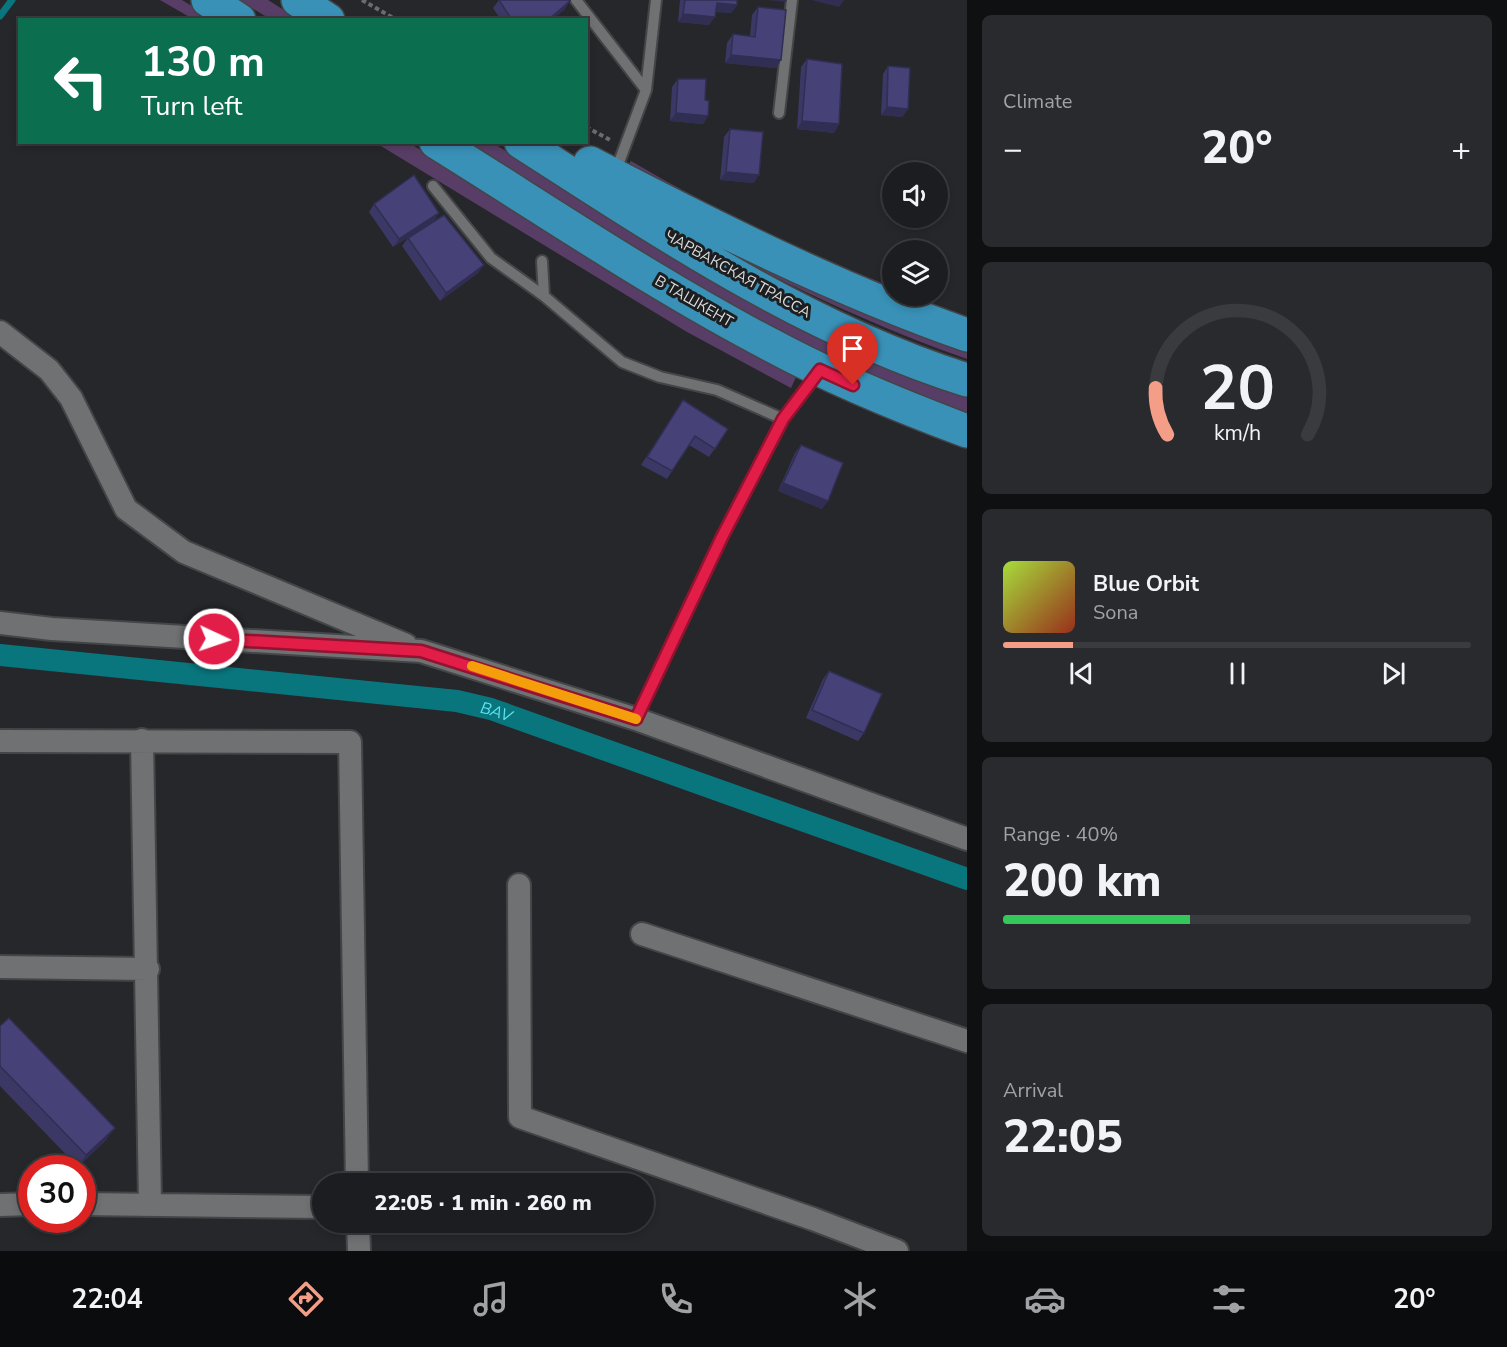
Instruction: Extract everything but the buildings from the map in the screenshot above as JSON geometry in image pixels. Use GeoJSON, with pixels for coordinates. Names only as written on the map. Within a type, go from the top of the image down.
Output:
{"type":"FeatureCollection","features":[{"type":"Feature","properties":{"kind":"highway"},"geometry":{"type":"LineString","coordinates":[[208,0],[236,18]]}},
{"type":"Feature","properties":{"kind":"highway"},"geometry":{"type":"LineString","coordinates":[[298,0],[325,18]]}},
{"type":"Feature","properties":{"kind":"highway","name":"В ТАШКЕНТ"},"geometry":{"type":"LineString","coordinates":[[439,144],[676,292],[820,370],[967,431]]}},
{"type":"Feature","properties":{"kind":"highway","name":"ЧАРВАКСКАЯ ТРАССА"},"geometry":{"type":"LineString","coordinates":[[525,144],[609,186],[732,274],[785,303],[869,342],[967,380]]}},
{"type":"Feature","properties":{"kind":"highway"},"geometry":{"type":"LineString","coordinates":[[551,144],[609,186],[705,223],[837,285],[967,335]]}},
{"type":"Feature","properties":{"kind":"street"},"geometry":{"type":"LineString","coordinates":[[0,332],[49,370],[71,398],[126,509],[184,552],[421,651],[636,719],[967,839]]}},
{"type":"Feature","properties":{"kind":"street"},"geometry":{"type":"LineString","coordinates":[[0,623],[52,629],[421,651]]}},
{"type":"Feature","properties":{"kind":"street"},"geometry":{"type":"LineString","coordinates":[[142,740],[150,1203]]}},
{"type":"Feature","properties":{"kind":"street"},"geometry":{"type":"LineString","coordinates":[[0,741],[350,742],[357,1173]]}},
{"type":"Feature","properties":{"kind":"street"},"geometry":{"type":"LineString","coordinates":[[519,885],[519,1118],[813,1219],[897,1251]]}},
{"type":"Feature","properties":{"kind":"street"},"geometry":{"type":"LineString","coordinates":[[642,934],[967,1041]]}},
{"type":"Feature","properties":{"kind":"street"},"geometry":{"type":"LineString","coordinates":[[0,967],[147,969]]}},
{"type":"Feature","properties":{"kind":"street"},"geometry":{"type":"LineString","coordinates":[[0,1205],[18,1204]]}},
{"type":"Feature","properties":{"kind":"street"},"geometry":{"type":"LineString","coordinates":[[96,1204],[312,1207]]}},
{"type":"Feature","properties":{"kind":"street"},"geometry":{"type":"LineString","coordinates":[[358,1233],[358,1251]]}},
{"type":"Feature","properties":{"kind":"lane"},"geometry":{"type":"LineString","coordinates":[[576,0],[646,90]]}},
{"type":"Feature","properties":{"kind":"lane"},"geometry":{"type":"LineString","coordinates":[[609,186],[646,90],[656,0]]}},
{"type":"Feature","properties":{"kind":"lane"},"geometry":{"type":"LineString","coordinates":[[779,113],[792,0]]}},
{"type":"Feature","properties":{"kind":"lane"},"geometry":{"type":"LineString","coordinates":[[433,186],[491,258],[544,296],[622,362],[660,376],[717,390],[783,419]]}},
{"type":"Feature","properties":{"kind":"lane"},"geometry":{"type":"LineString","coordinates":[[542,261],[544,296]]}},
{"type":"Feature","properties":{"kind":"lane"},"geometry":{"type":"LineString","coordinates":[[636,719],[722,537],[783,419],[820,370]]}},
{"type":"Feature","properties":{"kind":"path"},"geometry":{"type":"LineString","coordinates":[[362,0],[394,18]]}},
{"type":"Feature","properties":{"kind":"shaded area"},"geometry":{"type":"Polygon","coordinates":[[[160,0],[182,0],[211,18],[191,18],[160,0]]]}},
{"type":"Feature","properties":{"kind":"shaded area"},"geometry":{"type":"Polygon","coordinates":[[[239,0],[268,0],[296,18],[268,18],[239,0]]]}},
{"type":"Feature","properties":{"kind":"shaded area"},"geometry":{"type":"Polygon","coordinates":[[[378,144],[411,144],[797,375],[791,388],[687,332],[378,144]]]}},
{"type":"Feature","properties":{"kind":"shaded area"},"geometry":{"type":"Polygon","coordinates":[[[466,144],[495,144],[587,202],[967,395],[967,415],[849,368],[721,303],[466,144]]]}},
{"type":"Feature","properties":{"kind":"shaded area"},"geometry":{"type":"Polygon","coordinates":[[[631,161],[759,229],[882,283],[882,288],[844,273],[628,165],[631,161]]]}},
{"type":"Feature","properties":{"kind":"shaded area"},"geometry":{"type":"Polygon","coordinates":[[[763,266],[967,349],[967,359],[837,307],[761,270],[763,266]]]}},
{"type":"Feature","properties":{"kind":"waterway"},"geometry":{"type":"LineString","coordinates":[[0,16],[12,0]]}},
{"type":"Feature","properties":{"kind":"waterway","name":"BAV"},"geometry":{"type":"LineString","coordinates":[[0,655],[457,701],[491,709],[967,879]]}},
{"type":"Feature","properties":{"kind":"slow traffic"},"geometry":{"type":"LineString","coordinates":[[472,666],[636,719]]}},
{"type":"Feature","properties":{"kind":"route"},"geometry":{"type":"LineString","coordinates":[[214,639],[421,651],[533,684],[636,719],[722,537],[783,419],[820,370],[853,385]]}}]}
